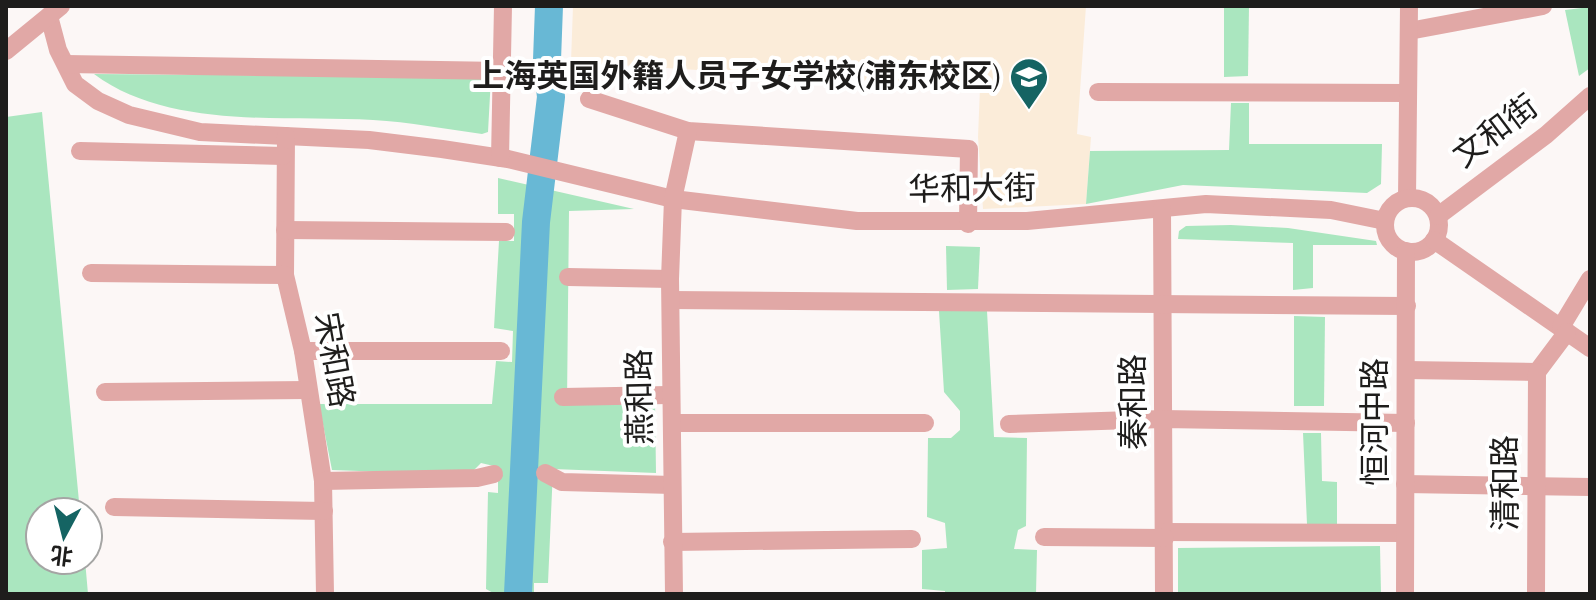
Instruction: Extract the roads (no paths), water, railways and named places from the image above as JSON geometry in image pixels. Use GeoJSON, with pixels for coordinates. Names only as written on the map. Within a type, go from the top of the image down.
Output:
{"type":"FeatureCollection","features":[{"type":"Feature","properties":{"kind":"street"},"geometry":{"type":"LineString","coordinates":[[503,6],[502,71],[508,160]]}},
{"type":"Feature","properties":{"kind":"street"},"geometry":{"type":"LineString","coordinates":[[1407,198],[1409,6]]}},
{"type":"Feature","properties":{"kind":"street"},"geometry":{"type":"LineString","coordinates":[[1409,31],[1543,6]]}},
{"type":"Feature","properties":{"kind":"street"},"geometry":{"type":"LineString","coordinates":[[6,51],[55,11]]}},
{"type":"Feature","properties":{"kind":"street","name":"华和大街"},"geometry":{"type":"LineString","coordinates":[[55,11],[58,50],[75,84],[98,101],[161,125],[200,132],[369,140],[508,160],[673,199],[857,221],[968,224],[1206,204],[1331,210],[1385,221]]}},
{"type":"Feature","properties":{"kind":"street"},"geometry":{"type":"LineString","coordinates":[[66,64],[502,71]]}},
{"type":"Feature","properties":{"kind":"street"},"geometry":{"type":"LineString","coordinates":[[1098,92],[1408,93]]}},
{"type":"Feature","properties":{"kind":"street","name":"文和街"},"geometry":{"type":"LineString","coordinates":[[1438,216],[1546,135],[1590,96]]}},
{"type":"Feature","properties":{"kind":"street"},"geometry":{"type":"LineString","coordinates":[[589,99],[688,131],[969,149],[968,224]]}},
{"type":"Feature","properties":{"kind":"street","name":"燕和路"},"geometry":{"type":"LineString","coordinates":[[674,594],[673,423],[668,395],[670,279],[673,199],[688,131]]}},
{"type":"Feature","properties":{"kind":"street","name":"宋和路"},"geometry":{"type":"LineString","coordinates":[[286,136],[283,156],[285,275],[303,351],[323,481],[325,594]]}},
{"type":"Feature","properties":{"kind":"street"},"geometry":{"type":"LineString","coordinates":[[80,151],[283,156]]}},
{"type":"Feature","properties":{"kind":"street"},"geometry":{"type":"LineString","coordinates":[[1407,198],[1422,200],[1438,216],[1434,240],[1421,250],[1406,251],[1387,236],[1385,221],[1396,203],[1407,198]]}},
{"type":"Feature","properties":{"kind":"street","name":"秦和路"},"geometry":{"type":"LineString","coordinates":[[1162,209],[1164,594]]}},
{"type":"Feature","properties":{"kind":"street"},"geometry":{"type":"LineString","coordinates":[[285,230],[506,232]]}},
{"type":"Feature","properties":{"kind":"street"},"geometry":{"type":"LineString","coordinates":[[1434,240],[1590,348]]}},
{"type":"Feature","properties":{"kind":"street","name":"恒河中路"},"geometry":{"type":"LineString","coordinates":[[1405,594],[1406,251]]}},
{"type":"Feature","properties":{"kind":"street"},"geometry":{"type":"LineString","coordinates":[[91,273],[285,275]]}},
{"type":"Feature","properties":{"kind":"street"},"geometry":{"type":"LineString","coordinates":[[568,277],[670,279]]}},
{"type":"Feature","properties":{"kind":"street"},"geometry":{"type":"LineString","coordinates":[[1406,370],[1537,372],[1590,279]]}},
{"type":"Feature","properties":{"kind":"street"},"geometry":{"type":"LineString","coordinates":[[671,300],[1407,306]]}},
{"type":"Feature","properties":{"kind":"street"},"geometry":{"type":"LineString","coordinates":[[303,351],[501,351]]}},
{"type":"Feature","properties":{"kind":"street","name":"清和路"},"geometry":{"type":"LineString","coordinates":[[1536,594],[1537,372]]}},
{"type":"Feature","properties":{"kind":"street"},"geometry":{"type":"LineString","coordinates":[[105,392],[307,390]]}},
{"type":"Feature","properties":{"kind":"street"},"geometry":{"type":"LineString","coordinates":[[563,397],[668,395]]}},
{"type":"Feature","properties":{"kind":"street"},"geometry":{"type":"LineString","coordinates":[[1009,424],[1163,419],[1406,423]]}},
{"type":"Feature","properties":{"kind":"street"},"geometry":{"type":"LineString","coordinates":[[673,423],[925,423]]}},
{"type":"Feature","properties":{"kind":"street"},"geometry":{"type":"LineString","coordinates":[[545,473],[562,482],[672,485]]}},
{"type":"Feature","properties":{"kind":"street"},"geometry":{"type":"LineString","coordinates":[[323,481],[477,478],[494,474]]}},
{"type":"Feature","properties":{"kind":"street"},"geometry":{"type":"LineString","coordinates":[[1405,484],[1590,487]]}},
{"type":"Feature","properties":{"kind":"street"},"geometry":{"type":"LineString","coordinates":[[114,507],[324,511]]}},
{"type":"Feature","properties":{"kind":"street"},"geometry":{"type":"LineString","coordinates":[[1044,537],[1405,533]]}},
{"type":"Feature","properties":{"kind":"street"},"geometry":{"type":"LineString","coordinates":[[672,542],[912,539]]}},
{"type":"Feature","properties":{"kind":"waterway"},"geometry":{"type":"LineString","coordinates":[[518,594],[536,222],[551,97],[547,60],[549,6]]}},
{"type":"Feature","properties":{"kind":"place","name":"上海英国外籍人员子女学校(浦东校区)"},"geometry":{"type":"Point","coordinates":[1029,111]}}]}
